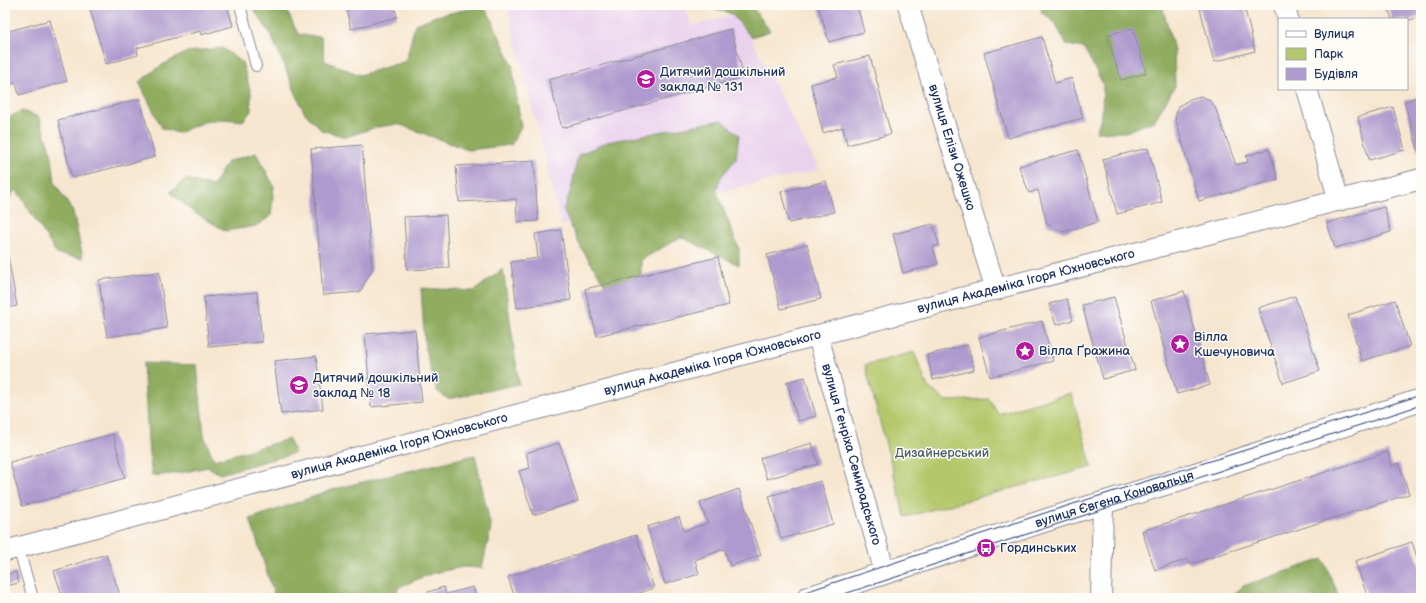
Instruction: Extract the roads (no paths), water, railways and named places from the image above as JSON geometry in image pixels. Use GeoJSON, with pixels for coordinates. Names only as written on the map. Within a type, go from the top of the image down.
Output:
{"type":"FeatureCollection","features":[{"type":"Feature","properties":{"kind":"street","name":"вулиця Елізи Ожешко"},"geometry":{"type":"LineString","coordinates":[[908,5],[996,290]]}},
{"type":"Feature","properties":{"kind":"street"},"geometry":{"type":"LineString","coordinates":[[1284,5],[1288,18]]}},
{"type":"Feature","properties":{"kind":"street"},"geometry":{"type":"LineString","coordinates":[[1307,90],[1339,201]]}},
{"type":"Feature","properties":{"kind":"street","name":"вулиця Академіка Ігоря Юхновського"},"geometry":{"type":"LineString","coordinates":[[11,549],[818,336],[1421,180]]}},
{"type":"Feature","properties":{"kind":"street","name":"вулиця Генріха Семирадського"},"geometry":{"type":"LineString","coordinates":[[818,336],[885,573]]}},
{"type":"Feature","properties":{"kind":"street","name":"вулиця Євгена Коновальця"},"geometry":{"type":"LineString","coordinates":[[808,598],[1173,482],[1421,400]]}},
{"type":"Feature","properties":{"kind":"street"},"geometry":{"type":"LineString","coordinates":[[1101,598],[1103,503]]}},
{"type":"Feature","properties":{"kind":"lane"},"geometry":{"type":"LineString","coordinates":[[240,5],[256,66]]}},
{"type":"Feature","properties":{"kind":"lane"},"geometry":{"type":"LineString","coordinates":[[11,549],[33,598]]}},
{"type":"Feature","properties":{"kind":"tram line"},"geometry":{"type":"LineString","coordinates":[[787,598],[1054,510],[1421,395]]}},
{"type":"Feature","properties":{"kind":"tram line"},"geometry":{"type":"LineString","coordinates":[[832,598],[1421,405]]}},
{"type":"Feature","properties":{"kind":"place","name":"Дитячий дошкільний заклад № 131"},"geometry":{"type":"Point","coordinates":[646,79]}},
{"type":"Feature","properties":{"kind":"place","name":"Вілла Кшечуновича"},"geometry":{"type":"Point","coordinates":[1180,344]}},
{"type":"Feature","properties":{"kind":"place","name":"Вілла Ґражина"},"geometry":{"type":"Point","coordinates":[1025,351]}},
{"type":"Feature","properties":{"kind":"place","name":"Дитячий дошкільний заклад № 18"},"geometry":{"type":"Point","coordinates":[299,385]}},
{"type":"Feature","properties":{"kind":"place","name":"Гординських"},"geometry":{"type":"Point","coordinates":[986,548]}},
{"type":"Feature","properties":{"kind":"park label","name":"Дизайнерський"},"geometry":{"type":"Point","coordinates":[942,453]}}]}
